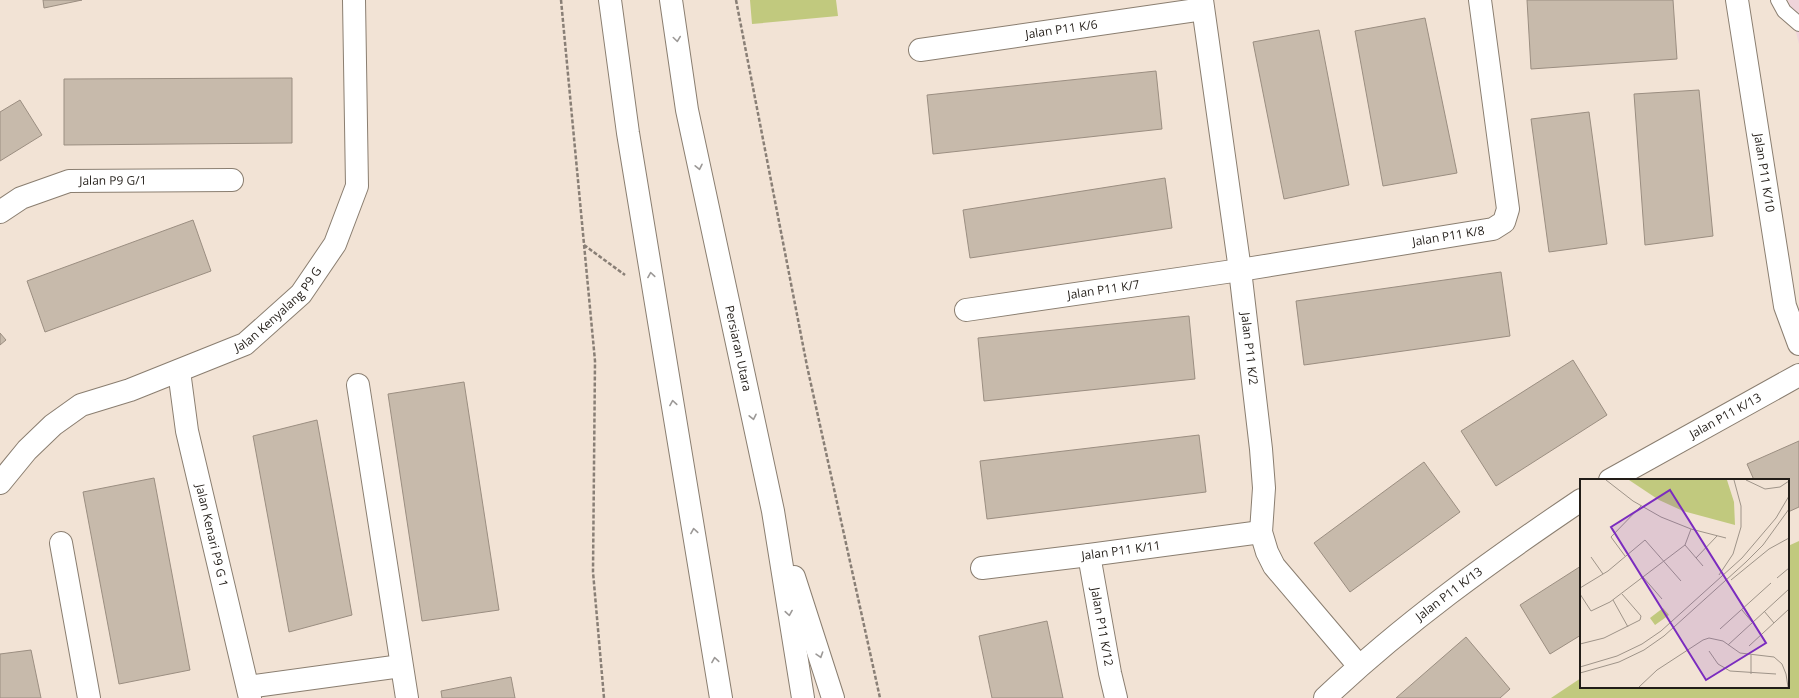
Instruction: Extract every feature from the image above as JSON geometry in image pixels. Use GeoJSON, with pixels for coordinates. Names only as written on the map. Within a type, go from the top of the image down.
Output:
{"type":"FeatureCollection","features":[{"type":"Feature","properties":{"kind":"street","name":"Jalan Kenyalang P9 G"},"geometry":{"type":"LineString","coordinates":[[0,483],[27,450],[48,430],[80,405],[130,390],[179,372],[245,344],[301,294],[335,244],[357,186],[354,0]]}},
{"type":"Feature","properties":{"kind":"street"},"geometry":{"type":"LineString","coordinates":[[610,0],[628,133],[721,698]]}},
{"type":"Feature","properties":{"kind":"street","name":"Persiaran Utara"},"geometry":{"type":"LineString","coordinates":[[671,0],[687,110],[773,511],[803,698]]}},
{"type":"Feature","properties":{"kind":"street","name":"Jalan P11 K/8"},"geometry":{"type":"LineString","coordinates":[[1240,270],[1493,229],[1504,222],[1508,209],[1480,0]]}},
{"type":"Feature","properties":{"kind":"street","name":"Jalan P11 K/10"},"geometry":{"type":"LineString","coordinates":[[1737,0],[1785,306],[1799,344]]}},
{"type":"Feature","properties":{"kind":"street","name":"Jalan P11 K/2"},"geometry":{"type":"LineString","coordinates":[[1203,4],[1240,270],[1262,449],[1264,488],[1260,532],[1274,566],[1359,666]]}},
{"type":"Feature","properties":{"kind":"street","name":"Jalan P11 K/6"},"geometry":{"type":"LineString","coordinates":[[920,50],[1203,4]]}},
{"type":"Feature","properties":{"kind":"street","name":"Jalan P9 G/1"},"geometry":{"type":"LineString","coordinates":[[0,212],[21,198],[69,181],[232,180]]}},
{"type":"Feature","properties":{"kind":"street","name":"Jalan P11 K/7"},"geometry":{"type":"LineString","coordinates":[[966,310],[1240,270]]}},
{"type":"Feature","properties":{"kind":"street","name":"Jalan Kenari P9 G 1"},"geometry":{"type":"LineString","coordinates":[[179,372],[186,431],[249,692]]}},
{"type":"Feature","properties":{"kind":"street","name":"Jalan P11 K/13"},"geometry":{"type":"LineString","coordinates":[[1612,479],[1799,375]]}},
{"type":"Feature","properties":{"kind":"street"},"geometry":{"type":"LineString","coordinates":[[358,385],[407,698]]}},
{"type":"Feature","properties":{"kind":"street","name":"Jalan P11 K/13"},"geometry":{"type":"LineString","coordinates":[[1325,698],[1359,666],[1501,554],[1580,501]]}},
{"type":"Feature","properties":{"kind":"street"},"geometry":{"type":"LineString","coordinates":[[773,511],[834,698]]}},
{"type":"Feature","properties":{"kind":"street","name":"Jalan P11 K/11"},"geometry":{"type":"LineString","coordinates":[[982,568],[1260,532]]}},
{"type":"Feature","properties":{"kind":"street"},"geometry":{"type":"LineString","coordinates":[[61,543],[89,698]]}},
{"type":"Feature","properties":{"kind":"street","name":"Jalan P11 K/12"},"geometry":{"type":"LineString","coordinates":[[1089,555],[1110,673],[1116,698]]}},
{"type":"Feature","properties":{"kind":"street"},"geometry":{"type":"LineString","coordinates":[[249,692],[401,666]]}},
{"type":"Feature","properties":{"kind":"lane"},"geometry":{"type":"LineString","coordinates":[[1778,0],[1784,11],[1799,24]]}},
{"type":"Feature","properties":{"kind":"path"},"geometry":{"type":"LineString","coordinates":[[561,0],[595,361],[593,572],[604,698]]}},
{"type":"Feature","properties":{"kind":"path"},"geometry":{"type":"LineString","coordinates":[[736,0],[807,366],[880,698]]}},
{"type":"Feature","properties":{"kind":"path"},"geometry":{"type":"LineString","coordinates":[[584,245],[655,296]]}},
{"type":"Feature","properties":{"kind":"shaded area"},"geometry":{"type":"Polygon","coordinates":[[[1788,0],[1799,0],[1799,44],[1788,0]]]}},
{"type":"Feature","properties":{"kind":"green space"},"geometry":{"type":"Polygon","coordinates":[[[750,0],[836,0],[838,16],[752,24],[750,0]]]}},
{"type":"Feature","properties":{"kind":"green space"},"geometry":{"type":"Polygon","coordinates":[[[1799,541],[1799,698],[1551,698],[1580,679],[1580,688],[1789,688],[1789,546],[1799,541]]]}},
{"type":"Feature","properties":{"kind":"building"},"geometry":{"type":"Polygon","coordinates":[[[43,0],[82,0],[44,8],[43,0]]]}},
{"type":"Feature","properties":{"kind":"building"},"geometry":{"type":"Polygon","coordinates":[[[1527,0],[1673,0],[1677,59],[1531,69],[1527,0]]]}},
{"type":"Feature","properties":{"kind":"building"},"geometry":{"type":"Polygon","coordinates":[[[1425,18],[1457,173],[1383,186],[1355,31],[1425,18]]]}},
{"type":"Feature","properties":{"kind":"building"},"geometry":{"type":"Polygon","coordinates":[[[1319,30],[1349,185],[1284,199],[1253,42],[1319,30]]]}},
{"type":"Feature","properties":{"kind":"building"},"geometry":{"type":"Polygon","coordinates":[[[1156,71],[1162,129],[933,154],[927,95],[1156,71]]]}},
{"type":"Feature","properties":{"kind":"building"},"geometry":{"type":"Polygon","coordinates":[[[292,78],[292,143],[64,145],[64,79],[292,78]]]}},
{"type":"Feature","properties":{"kind":"building"},"geometry":{"type":"Polygon","coordinates":[[[1699,90],[1713,236],[1645,245],[1634,94],[1699,90]]]}},
{"type":"Feature","properties":{"kind":"building"},"geometry":{"type":"Polygon","coordinates":[[[20,100],[42,135],[0,161],[0,112],[20,100]]]}},
{"type":"Feature","properties":{"kind":"building"},"geometry":{"type":"Polygon","coordinates":[[[1589,112],[1607,244],[1549,252],[1531,119],[1589,112]]]}},
{"type":"Feature","properties":{"kind":"building"},"geometry":{"type":"Polygon","coordinates":[[[1165,178],[1172,228],[970,258],[963,210],[1165,178]]]}},
{"type":"Feature","properties":{"kind":"building"},"geometry":{"type":"Polygon","coordinates":[[[193,220],[211,271],[45,332],[27,281],[193,220]]]}},
{"type":"Feature","properties":{"kind":"building"},"geometry":{"type":"Polygon","coordinates":[[[1501,272],[1510,336],[1304,365],[1296,301],[1501,272]]]}},
{"type":"Feature","properties":{"kind":"building"},"geometry":{"type":"Polygon","coordinates":[[[1189,316],[1195,379],[984,401],[978,338],[1189,316]]]}},
{"type":"Feature","properties":{"kind":"building"},"geometry":{"type":"Polygon","coordinates":[[[0,333],[6,340],[0,345],[0,333]]]}},
{"type":"Feature","properties":{"kind":"building"},"geometry":{"type":"Polygon","coordinates":[[[1573,360],[1607,415],[1496,486],[1461,431],[1573,360]]]}},
{"type":"Feature","properties":{"kind":"building"},"geometry":{"type":"Polygon","coordinates":[[[464,382],[499,610],[422,621],[388,394],[464,382]]]}},
{"type":"Feature","properties":{"kind":"building"},"geometry":{"type":"Polygon","coordinates":[[[317,420],[352,615],[289,632],[253,436],[317,420]]]}},
{"type":"Feature","properties":{"kind":"building"},"geometry":{"type":"Polygon","coordinates":[[[1199,435],[1206,492],[987,519],[980,461],[1199,435]]]}},
{"type":"Feature","properties":{"kind":"building"},"geometry":{"type":"Polygon","coordinates":[[[1799,441],[1799,507],[1789,512],[1789,479],[1754,479],[1747,464],[1799,441]]]}},
{"type":"Feature","properties":{"kind":"building"},"geometry":{"type":"Polygon","coordinates":[[[1424,462],[1460,512],[1350,592],[1314,543],[1424,462]]]}},
{"type":"Feature","properties":{"kind":"building"},"geometry":{"type":"Polygon","coordinates":[[[154,478],[190,670],[119,684],[83,492],[154,478]]]}},
{"type":"Feature","properties":{"kind":"building"},"geometry":{"type":"Polygon","coordinates":[[[1580,567],[1580,636],[1550,654],[1520,605],[1580,567]]]}},
{"type":"Feature","properties":{"kind":"building"},"geometry":{"type":"Polygon","coordinates":[[[1047,621],[1063,698],[992,698],[979,636],[1047,621]]]}},
{"type":"Feature","properties":{"kind":"building"},"geometry":{"type":"Polygon","coordinates":[[[1466,637],[1510,689],[1500,698],[1396,698],[1466,637]]]}},
{"type":"Feature","properties":{"kind":"building"},"geometry":{"type":"Polygon","coordinates":[[[31,650],[41,698],[0,698],[0,654],[31,650]]]}},
{"type":"Feature","properties":{"kind":"building"},"geometry":{"type":"Polygon","coordinates":[[[511,677],[515,698],[442,698],[441,691],[511,677]]]}}]}
